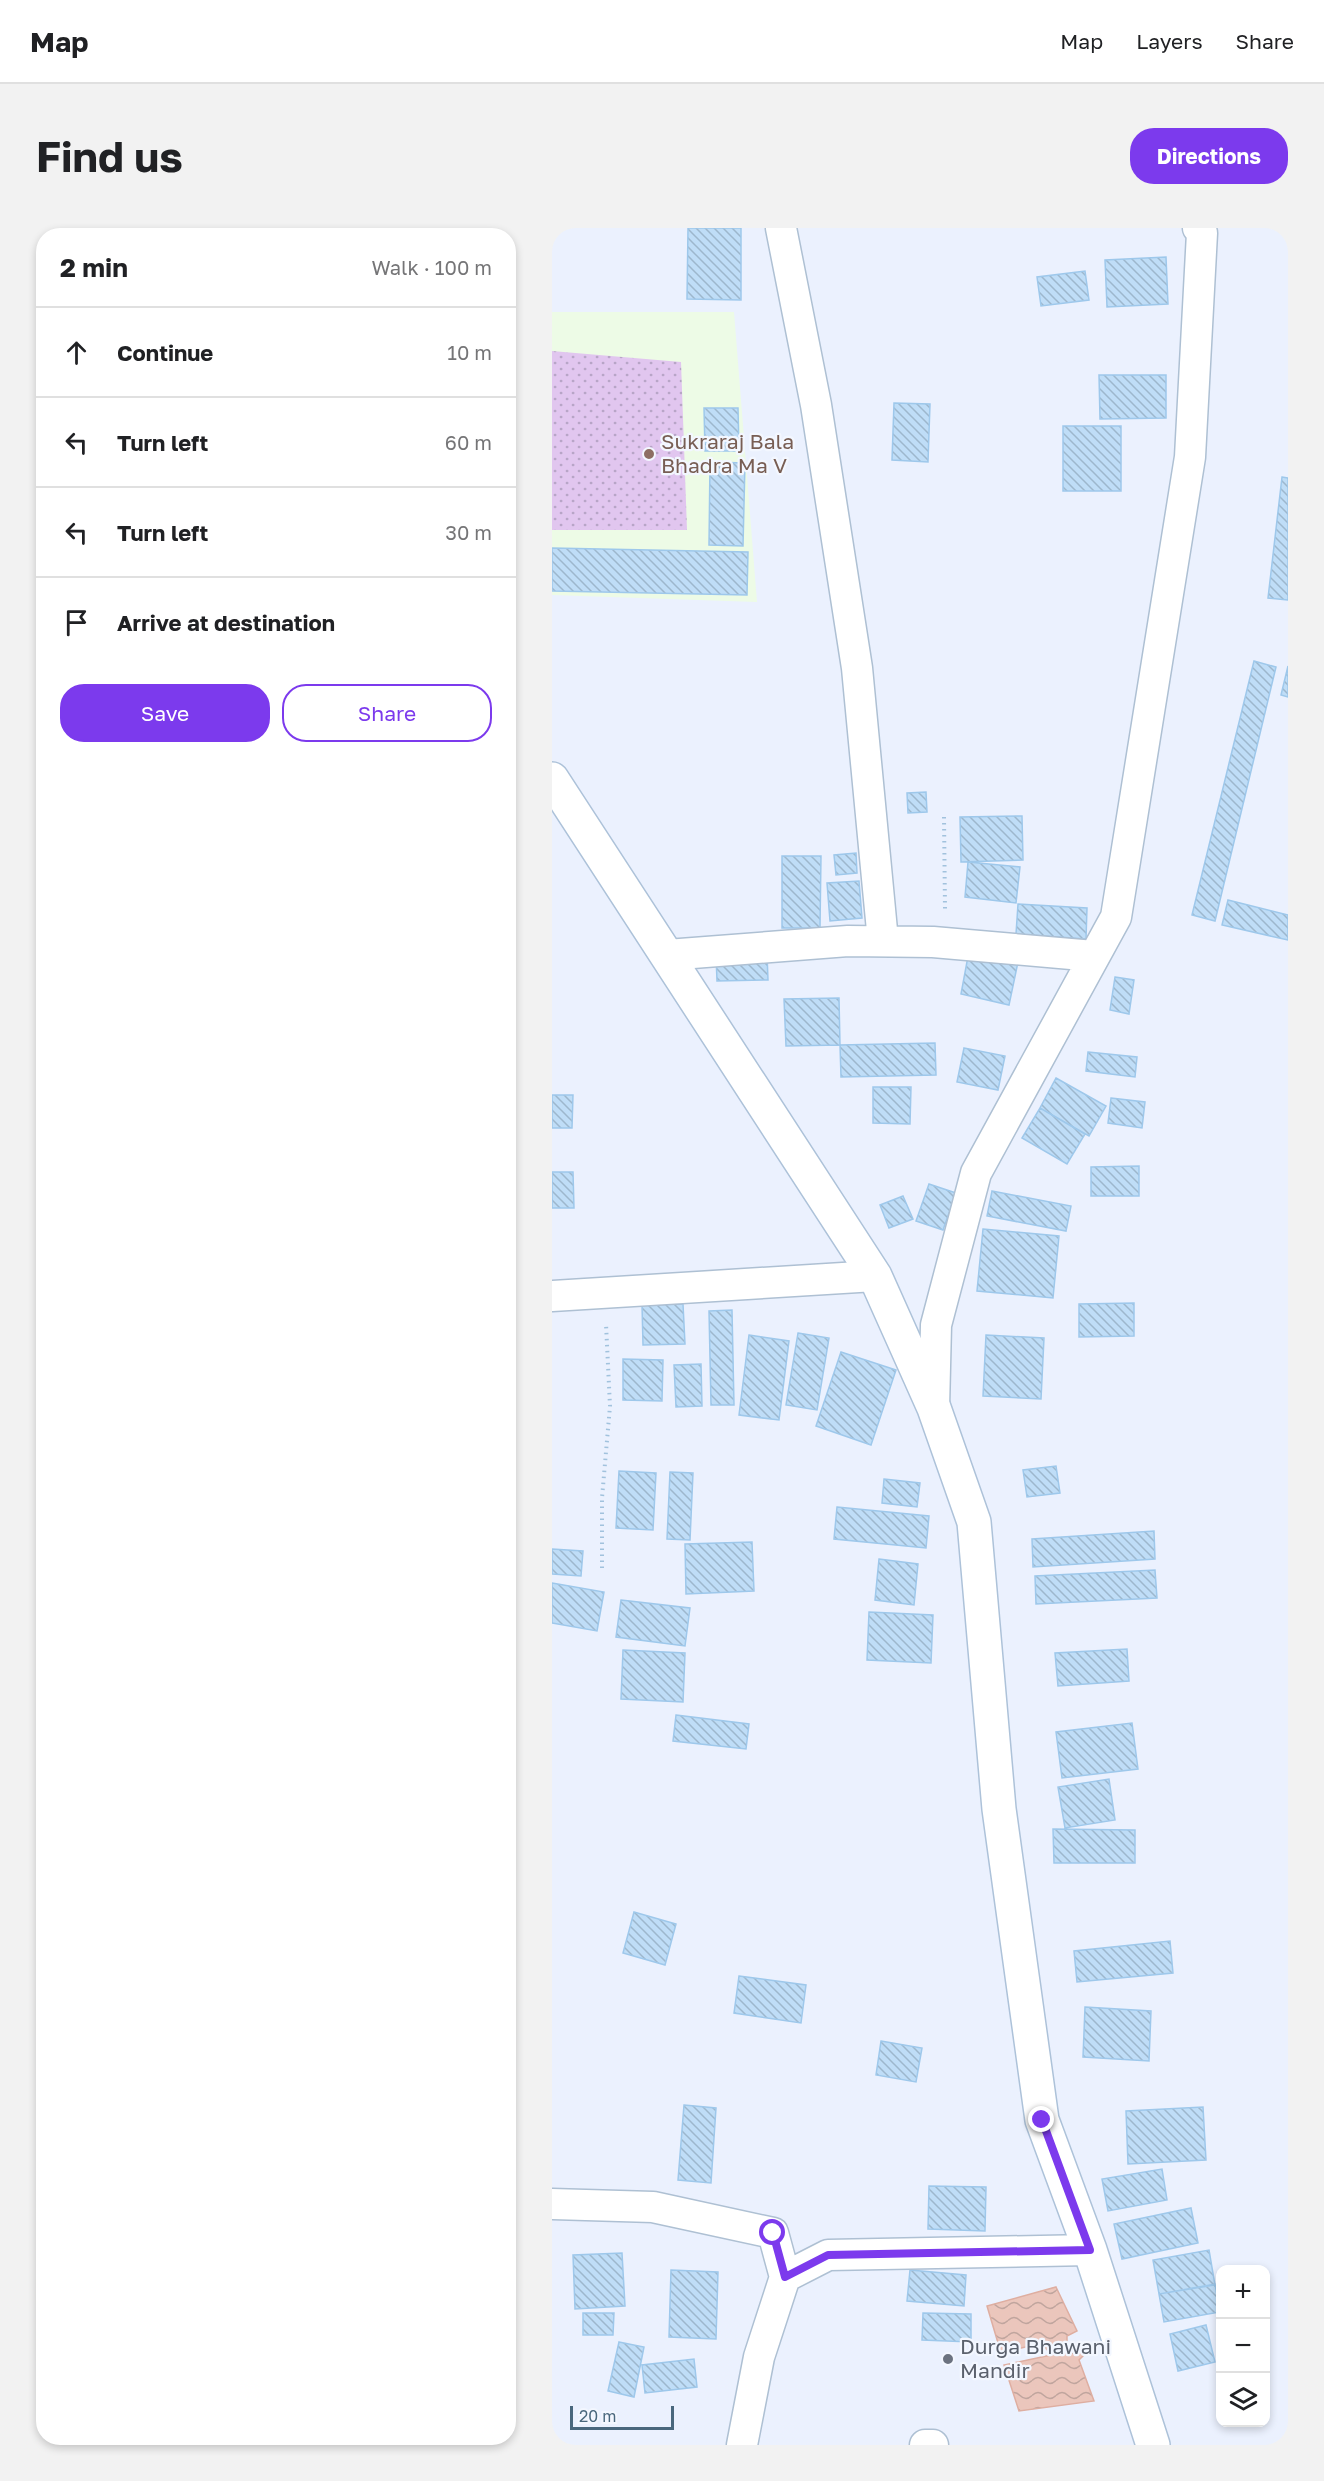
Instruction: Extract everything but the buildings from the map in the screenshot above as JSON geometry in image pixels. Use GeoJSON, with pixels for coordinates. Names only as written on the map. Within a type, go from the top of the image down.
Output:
{"type":"FeatureCollection","features":[{"type":"Feature","properties":{"kind":"street"},"geometry":{"type":"LineString","coordinates":[[781,228],[816,405],[857,668],[883,941]]}},
{"type":"Feature","properties":{"kind":"street"},"geometry":{"type":"LineString","coordinates":[[934,1408],[936,1325],[976,1173],[1116,917],[1190,457],[1202,233],[1198,228]]}},
{"type":"Feature","properties":{"kind":"street"},"geometry":{"type":"LineString","coordinates":[[557,796],[667,955],[875,1276],[934,1408],[974,1522],[999,1809],[1042,2120],[1090,2250],[1153,2445]]}},
{"type":"Feature","properties":{"kind":"street"},"geometry":{"type":"LineString","coordinates":[[667,955],[848,941],[883,941],[949,943],[1094,956]]}},
{"type":"Feature","properties":{"kind":"street"},"geometry":{"type":"LineString","coordinates":[[552,1296],[875,1276]]}},
{"type":"Feature","properties":{"kind":"street"},"geometry":{"type":"LineString","coordinates":[[552,2204],[653,2207],[773,2233],[785,2277],[759,2357],[742,2445]]}},
{"type":"Feature","properties":{"kind":"street"},"geometry":{"type":"LineString","coordinates":[[785,2277],[828,2255],[1090,2250]]}},
{"type":"Feature","properties":{"kind":"street"},"geometry":{"type":"LineString","coordinates":[[925,2445],[933,2445]]}},
{"type":"Feature","properties":{"kind":"path"},"geometry":{"type":"LineString","coordinates":[[944,817],[944,897],[949,943]]}},
{"type":"Feature","properties":{"kind":"path"},"geometry":{"type":"LineString","coordinates":[[602,1568],[602,1498],[610,1406],[604,1294]]}},
{"type":"Feature","properties":{"kind":"shaded area","name":"Sukraraj Bala Bhadra Ma V"},"geometry":{"type":"Polygon","coordinates":[[[552,312],[734,312],[757,602],[552,595],[552,312]]]}},
{"type":"Feature","properties":{"kind":"shaded area"},"geometry":{"type":"Polygon","coordinates":[[[552,351],[681,362],[687,530],[552,530],[552,351]]]}},
{"type":"Feature","properties":{"kind":"water"},"geometry":{"type":"Polygon","coordinates":[[[1056,2287],[1077,2331],[1067,2336],[1067,2346],[1085,2354],[1079,2360],[1094,2401],[1019,2411],[1004,2365],[1051,2355],[1042,2343],[1001,2353],[987,2306],[1056,2287]]]}},
{"type":"Feature","properties":{"kind":"place","name":"Sukraraj Bala Bhadra Ma V"},"geometry":{"type":"Point","coordinates":[649,454]}},
{"type":"Feature","properties":{"kind":"place","name":"Durga Bhawani Mandir"},"geometry":{"type":"Point","coordinates":[948,2359]}},
{"type":"Feature","properties":{"kind":"route"},"geometry":{"type":"LineString","coordinates":[[773,2233],[785,2277],[828,2255],[1090,2250],[1042,2120]]}}]}
